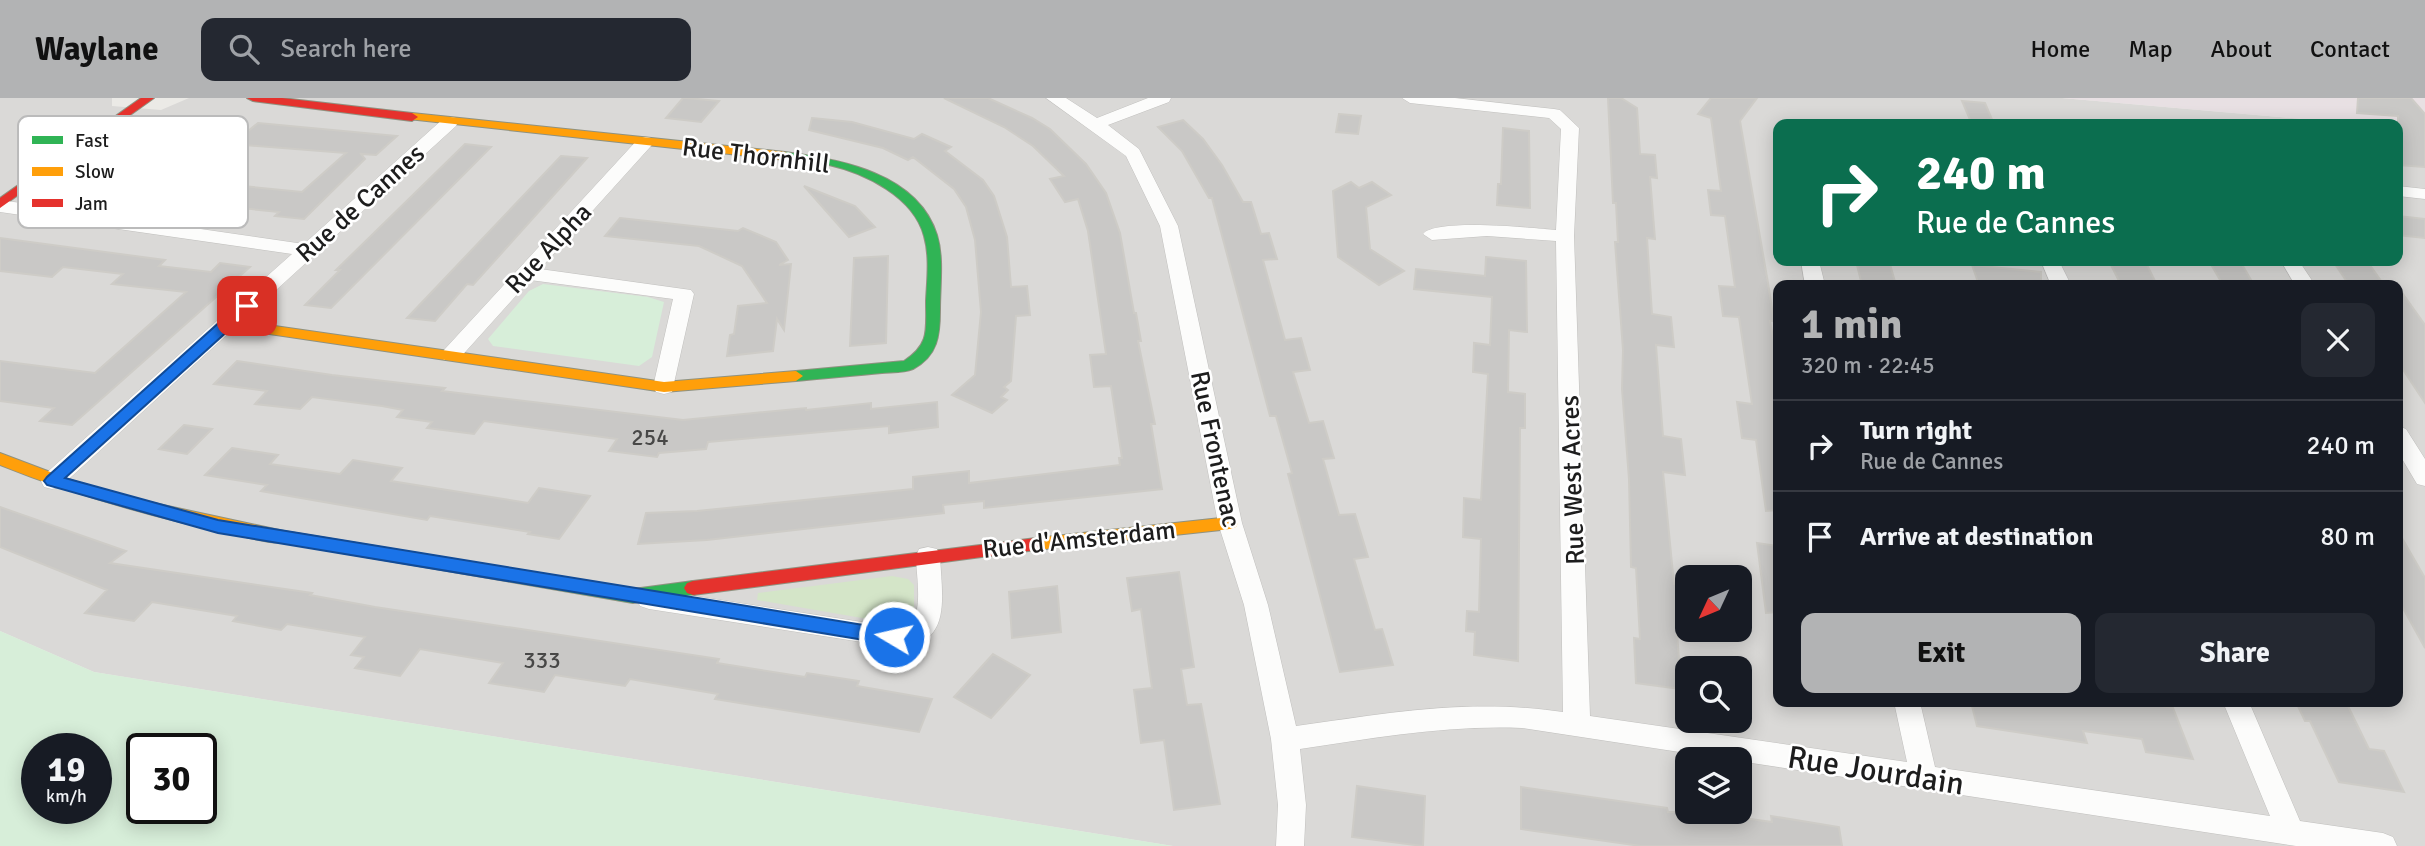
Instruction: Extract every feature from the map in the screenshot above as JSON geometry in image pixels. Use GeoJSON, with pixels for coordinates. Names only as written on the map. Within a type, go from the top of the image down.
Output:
{"type":"FeatureCollection","features":[{"type":"Feature","properties":{"kind":"street"},"geometry":{"type":"LineString","coordinates":[[124,116],[149,98]]}},
{"type":"Feature","properties":{"kind":"street","name":"Rue Thornhill"},"geometry":{"type":"LineString","coordinates":[[226,324],[664,387],[907,366],[922,357],[932,345],[929,230],[908,199],[873,176],[829,161],[450,122],[253,98]]}},
{"type":"Feature","properties":{"kind":"street","name":"Rue Frontenac"},"geometry":{"type":"LineString","coordinates":[[1054,98],[1096,124],[1133,153],[1170,226],[1230,523],[1256,605],[1284,739],[1292,805],[1290,846]]}},
{"type":"Feature","properties":{"kind":"street"},"geometry":{"type":"LineString","coordinates":[[1096,124],[1163,98]]}},
{"type":"Feature","properties":{"kind":"street","name":"Rue West Acres"},"geometry":{"type":"LineString","coordinates":[[1410,98],[1554,114],[1570,128],[1565,236],[1577,724]]}},
{"type":"Feature","properties":{"kind":"street","name":"Rue de Cannes"},"geometry":{"type":"LineString","coordinates":[[52,481],[450,122]]}},
{"type":"Feature","properties":{"kind":"street","name":"Rue Alpha"},"geometry":{"type":"LineString","coordinates":[[451,355],[645,142]]}},
{"type":"Feature","properties":{"kind":"street"},"geometry":{"type":"LineString","coordinates":[[0,205],[18,192]]}},
{"type":"Feature","properties":{"kind":"street"},"geometry":{"type":"LineString","coordinates":[[2403,192],[2425,194]]}},
{"type":"Feature","properties":{"kind":"street"},"geometry":{"type":"LineString","coordinates":[[0,205],[18,208]]}},
{"type":"Feature","properties":{"kind":"street"},"geometry":{"type":"LineString","coordinates":[[157,228],[308,250]]}},
{"type":"Feature","properties":{"kind":"street"},"geometry":{"type":"LineString","coordinates":[[1432,234],[1487,230],[1565,236]]}},
{"type":"Feature","properties":{"kind":"street"},"geometry":{"type":"LineString","coordinates":[[525,273],[684,294],[664,387]]}},
{"type":"Feature","properties":{"kind":"street"},"geometry":{"type":"LineString","coordinates":[[2403,442],[2425,478]]}},
{"type":"Feature","properties":{"kind":"street","name":"Rue d'Amsterdam"},"geometry":{"type":"LineString","coordinates":[[0,460],[52,481],[218,526],[894,637],[915,635],[927,624],[928,556]]}},
{"type":"Feature","properties":{"kind":"street","name":"Rue d'Amsterdam"},"geometry":{"type":"LineString","coordinates":[[633,596],[928,556],[1230,523]]}},
{"type":"Feature","properties":{"kind":"street"},"geometry":{"type":"LineString","coordinates":[[1908,707],[1924,777]]}},
{"type":"Feature","properties":{"kind":"street"},"geometry":{"type":"LineString","coordinates":[[2238,707],[2291,832]]}},
{"type":"Feature","properties":{"kind":"street","name":"Rue Jourdain"},"geometry":{"type":"LineString","coordinates":[[1284,739],[1468,716],[1509,716],[2383,846]]}},
{"type":"Feature","properties":{"kind":"shaded area"},"geometry":{"type":"Polygon","coordinates":[[[0,98],[112,98],[112,106],[161,110],[189,98],[2062,98],[2303,119],[1773,119],[1773,266],[2403,266],[2403,128],[2425,130],[2425,846],[1173,846],[94,672],[0,631],[0,98]]]}},
{"type":"Feature","properties":{"kind":"shaded area"},"geometry":{"type":"Polygon","coordinates":[[[2062,98],[2425,98],[2425,130],[2403,128],[2403,119],[2303,119],[2062,98]]]}},
{"type":"Feature","properties":{"kind":"green space"},"geometry":{"type":"Polygon","coordinates":[[[543,284],[648,297],[664,302],[652,357],[639,366],[493,346],[488,339],[529,291],[543,284]]]}},
{"type":"Feature","properties":{"kind":"green space"},"geometry":{"type":"Polygon","coordinates":[[[892,576],[908,579],[914,585],[914,615],[904,623],[757,600],[758,593],[892,576]]]}},
{"type":"Feature","properties":{"kind":"green space"},"geometry":{"type":"Polygon","coordinates":[[[0,631],[94,672],[1173,846],[0,846],[0,631]]]}},
{"type":"Feature","properties":{"kind":"building"},"geometry":{"type":"Polygon","coordinates":[[[683,98],[719,101],[701,122],[666,118],[683,98]]]}},
{"type":"Feature","properties":{"kind":"building"},"geometry":{"type":"Polygon","coordinates":[[[944,98],[988,98],[1032,118],[1050,129],[1086,164],[1106,193],[1120,233],[1136,313],[1141,341],[1138,341],[1155,424],[1151,424],[1162,489],[984,508],[984,501],[943,505],[944,513],[707,540],[638,544],[646,513],[697,511],[913,489],[913,477],[969,471],[969,483],[1120,465],[1119,458],[1122,458],[1111,386],[1094,387],[1090,355],[1106,354],[1088,231],[1078,199],[1065,202],[1050,179],[1064,176],[1033,146],[1004,127],[944,98]]]}},
{"type":"Feature","properties":{"kind":"building"},"geometry":{"type":"Polygon","coordinates":[[[1608,98],[1621,98],[1637,108],[1640,154],[1655,155],[1657,178],[1650,177],[1655,239],[1647,238],[1652,314],[1671,317],[1674,347],[1656,345],[1663,436],[1681,439],[1685,475],[1663,472],[1675,584],[1675,642],[1678,642],[1679,656],[1675,656],[1675,688],[1636,683],[1634,638],[1640,639],[1636,568],[1631,567],[1629,479],[1622,389],[1623,350],[1615,242],[1618,242],[1616,203],[1613,203],[1608,98]]]}},
{"type":"Feature","properties":{"kind":"building"},"geometry":{"type":"Polygon","coordinates":[[[1711,98],[1757,98],[1740,121],[1773,315],[1773,321],[1770,321],[1773,337],[1773,510],[1766,511],[1756,440],[1742,438],[1737,402],[1752,404],[1739,317],[1723,316],[1719,286],[1735,287],[1725,216],[1711,215],[1708,190],[1721,191],[1711,118],[1698,114],[1711,98]]]}},
{"type":"Feature","properties":{"kind":"building"},"geometry":{"type":"Polygon","coordinates":[[[2358,98],[2411,98],[2425,114],[2425,167],[2403,165],[2403,119],[2398,119],[2398,116],[2357,113],[2358,98]]]}},
{"type":"Feature","properties":{"kind":"building"},"geometry":{"type":"Polygon","coordinates":[[[1962,101],[1985,103],[1992,119],[1970,119],[1962,101]]]}},
{"type":"Feature","properties":{"kind":"building"},"geometry":{"type":"Polygon","coordinates":[[[1339,114],[1361,116],[1358,134],[1336,132],[1339,114]]]}},
{"type":"Feature","properties":{"kind":"building"},"geometry":{"type":"Polygon","coordinates":[[[812,118],[852,122],[914,139],[922,134],[951,147],[945,151],[983,180],[994,196],[1007,237],[1011,287],[1027,286],[1030,315],[1016,316],[1011,381],[1004,387],[1008,390],[1001,397],[1007,400],[992,413],[952,395],[975,375],[981,312],[975,240],[966,207],[954,189],[913,157],[908,160],[883,148],[809,130],[812,118]]]}},
{"type":"Feature","properties":{"kind":"building"},"geometry":{"type":"Polygon","coordinates":[[[1183,120],[1203,139],[1222,165],[1243,202],[1251,202],[1261,234],[1269,233],[1277,259],[1263,260],[1285,340],[1301,338],[1310,370],[1293,372],[1309,423],[1323,421],[1334,458],[1323,459],[1339,515],[1355,514],[1368,557],[1354,559],[1375,630],[1382,629],[1393,665],[1340,672],[1288,474],[1292,473],[1276,416],[1270,416],[1212,198],[1209,198],[1182,151],[1158,127],[1183,120]]]}},
{"type":"Feature","properties":{"kind":"building"},"geometry":{"type":"Polygon","coordinates":[[[258,123],[397,136],[376,155],[361,154],[365,159],[304,219],[275,216],[279,212],[248,209],[248,187],[302,192],[346,153],[248,145],[248,131],[258,123]]]}},
{"type":"Feature","properties":{"kind":"building"},"geometry":{"type":"Polygon","coordinates":[[[1503,128],[1529,131],[1530,208],[1497,205],[1498,184],[1501,184],[1503,128]]]}},
{"type":"Feature","properties":{"kind":"building"},"geometry":{"type":"Polygon","coordinates":[[[465,144],[491,147],[331,308],[305,305],[340,270],[336,270],[465,144]]]}},
{"type":"Feature","properties":{"kind":"building"},"geometry":{"type":"Polygon","coordinates":[[[561,156],[587,158],[473,285],[467,284],[435,321],[407,318],[561,156]]]}},
{"type":"Feature","properties":{"kind":"building"},"geometry":{"type":"Polygon","coordinates":[[[1351,182],[1359,188],[1372,182],[1391,195],[1366,207],[1370,249],[1404,271],[1379,285],[1338,257],[1333,191],[1351,182]]]}},
{"type":"Feature","properties":{"kind":"building"},"geometry":{"type":"Polygon","coordinates":[[[804,186],[855,206],[875,227],[849,237],[804,186]]]}},
{"type":"Feature","properties":{"kind":"building"},"geometry":{"type":"Polygon","coordinates":[[[2403,217],[2425,219],[2425,238],[2403,236],[2403,217]]]}},
{"type":"Feature","properties":{"kind":"building"},"geometry":{"type":"Polygon","coordinates":[[[620,218],[738,231],[743,228],[776,242],[788,260],[779,265],[791,264],[784,330],[777,319],[773,351],[727,356],[730,335],[734,334],[738,306],[767,303],[742,266],[699,246],[605,236],[620,218]]]}},
{"type":"Feature","properties":{"kind":"building"},"geometry":{"type":"Polygon","coordinates":[[[0,238],[165,260],[159,266],[211,272],[220,263],[250,267],[72,425],[40,421],[54,408],[0,401],[0,361],[95,373],[186,292],[112,284],[123,274],[63,267],[52,277],[0,271],[0,238]]]}},
{"type":"Feature","properties":{"kind":"building"},"geometry":{"type":"Polygon","coordinates":[[[888,256],[886,343],[850,346],[854,258],[888,256]]]}},
{"type":"Feature","properties":{"kind":"building"},"geometry":{"type":"Polygon","coordinates":[[[1486,257],[1526,261],[1527,332],[1509,330],[1508,392],[1525,394],[1525,428],[1520,428],[1518,661],[1474,655],[1475,632],[1466,631],[1467,611],[1479,612],[1481,539],[1463,537],[1464,498],[1481,500],[1488,374],[1473,372],[1474,343],[1490,345],[1492,297],[1414,289],[1416,269],[1485,276],[1486,257]]]}},
{"type":"Feature","properties":{"kind":"building"},"geometry":{"type":"Polygon","coordinates":[[[1857,266],[1890,266],[1895,280],[1861,280],[1857,266]]]}},
{"type":"Feature","properties":{"kind":"building"},"geometry":{"type":"Polygon","coordinates":[[[1972,266],[2041,272],[2041,280],[1977,280],[1972,266]]]}},
{"type":"Feature","properties":{"kind":"building"},"geometry":{"type":"Polygon","coordinates":[[[2112,266],[2148,266],[2154,280],[2118,280],[2112,266]]]}},
{"type":"Feature","properties":{"kind":"building"},"geometry":{"type":"Polygon","coordinates":[[[2212,266],[2243,266],[2251,280],[2220,280],[2212,266]]]}},
{"type":"Feature","properties":{"kind":"building"},"geometry":{"type":"Polygon","coordinates":[[[2336,266],[2371,266],[2380,280],[2346,280],[2336,266]]]}},
{"type":"Feature","properties":{"kind":"building"},"geometry":{"type":"Polygon","coordinates":[[[2403,294],[2425,325],[2425,403],[2403,370],[2403,294]]]}},
{"type":"Feature","properties":{"kind":"building"},"geometry":{"type":"Polygon","coordinates":[[[237,361],[445,388],[442,391],[683,420],[871,403],[871,409],[937,402],[938,427],[889,433],[889,426],[708,442],[706,449],[659,453],[657,457],[609,451],[617,439],[484,421],[474,434],[427,428],[432,422],[397,417],[403,410],[382,406],[312,397],[300,409],[255,404],[267,391],[214,384],[237,361]]]}},
{"type":"Feature","properties":{"kind":"building"},"geometry":{"type":"Polygon","coordinates":[[[184,425],[212,429],[187,454],[159,449],[184,425]]]}},
{"type":"Feature","properties":{"kind":"building"},"geometry":{"type":"Polygon","coordinates":[[[232,448],[278,455],[270,464],[340,474],[353,460],[402,468],[391,481],[528,503],[539,488],[590,496],[559,539],[528,534],[530,532],[430,516],[427,520],[261,491],[267,485],[205,475],[232,448]]]}},
{"type":"Feature","properties":{"kind":"building"},"geometry":{"type":"Polygon","coordinates":[[[0,507],[126,551],[110,563],[312,593],[310,595],[375,607],[719,659],[717,663],[805,677],[807,673],[859,681],[857,686],[932,699],[919,732],[715,699],[718,694],[630,679],[625,686],[555,675],[544,692],[489,683],[503,663],[420,649],[400,676],[355,668],[364,657],[351,655],[365,637],[287,624],[281,630],[233,621],[237,616],[152,602],[134,621],[85,613],[107,590],[0,547],[0,507]]]}},
{"type":"Feature","properties":{"kind":"building"},"geometry":{"type":"Polygon","coordinates":[[[2403,540],[2425,578],[2425,648],[2403,608],[2403,540]]]}},
{"type":"Feature","properties":{"kind":"building"},"geometry":{"type":"Polygon","coordinates":[[[1757,543],[1773,545],[1773,612],[1766,613],[1757,543]]]}},
{"type":"Feature","properties":{"kind":"building"},"geometry":{"type":"Polygon","coordinates":[[[1179,572],[1194,667],[1181,669],[1187,705],[1201,704],[1220,804],[1174,810],[1164,740],[1141,743],[1134,690],[1152,688],[1141,609],[1132,611],[1127,578],[1179,572]]]}},
{"type":"Feature","properties":{"kind":"building"},"geometry":{"type":"Polygon","coordinates":[[[1057,586],[1061,632],[1012,638],[1009,592],[1057,586]]]}},
{"type":"Feature","properties":{"kind":"building"},"geometry":{"type":"Polygon","coordinates":[[[993,654],[1030,675],[991,718],[954,697],[993,654]]]}},
{"type":"Feature","properties":{"kind":"building"},"geometry":{"type":"Polygon","coordinates":[[[1972,707],[2173,708],[2193,759],[2146,752],[2142,739],[2083,731],[2087,743],[1977,726],[1972,707]]]}},
{"type":"Feature","properties":{"kind":"building"},"geometry":{"type":"Polygon","coordinates":[[[2298,707],[2348,707],[2369,749],[2384,751],[2404,792],[2339,782],[2310,721],[2305,721],[2298,707]]]}},
{"type":"Feature","properties":{"kind":"building"},"geometry":{"type":"Polygon","coordinates":[[[1357,786],[1425,796],[1423,846],[1352,837],[1357,786]]]}},
{"type":"Feature","properties":{"kind":"building"},"geometry":{"type":"Polygon","coordinates":[[[1521,787],[1667,808],[1668,812],[1675,812],[1675,824],[1752,824],[1752,819],[1772,822],[1771,816],[1839,827],[1842,846],[1641,846],[1521,829],[1521,787]]]}},
{"type":"Feature","properties":{"kind":"traffic: fast"},"geometry":{"type":"LineString","coordinates":[[785,156],[842,165],[888,186],[914,207],[924,220],[930,233],[934,259],[932,340],[917,359],[907,366],[796,376]]}},
{"type":"Feature","properties":{"kind":"traffic: fast"},"geometry":{"type":"LineString","coordinates":[[284,537],[633,596],[693,588]]}},
{"type":"Feature","properties":{"kind":"traffic: slow"},"geometry":{"type":"LineString","coordinates":[[412,117],[785,156]]}},
{"type":"Feature","properties":{"kind":"traffic: slow"},"geometry":{"type":"LineString","coordinates":[[226,324],[664,387],[796,376]]}},
{"type":"Feature","properties":{"kind":"traffic: slow"},"geometry":{"type":"LineString","coordinates":[[0,459],[69,485],[140,506],[284,537]]}},
{"type":"Feature","properties":{"kind":"traffic: slow"},"geometry":{"type":"LineString","coordinates":[[1036,544],[1230,523]]}},
{"type":"Feature","properties":{"kind":"traffic: jam"},"geometry":{"type":"LineString","coordinates":[[123,116],[148,98]]}},
{"type":"Feature","properties":{"kind":"traffic: jam"},"geometry":{"type":"LineString","coordinates":[[253,98],[412,117]]}},
{"type":"Feature","properties":{"kind":"traffic: jam"},"geometry":{"type":"LineString","coordinates":[[0,204],[18,191]]}},
{"type":"Feature","properties":{"kind":"traffic: jam"},"geometry":{"type":"LineString","coordinates":[[693,588],[1036,544]]}},
{"type":"Feature","properties":{"kind":"route"},"geometry":{"type":"LineString","coordinates":[[247,306],[52,481],[218,526],[894,637]]}}]}
